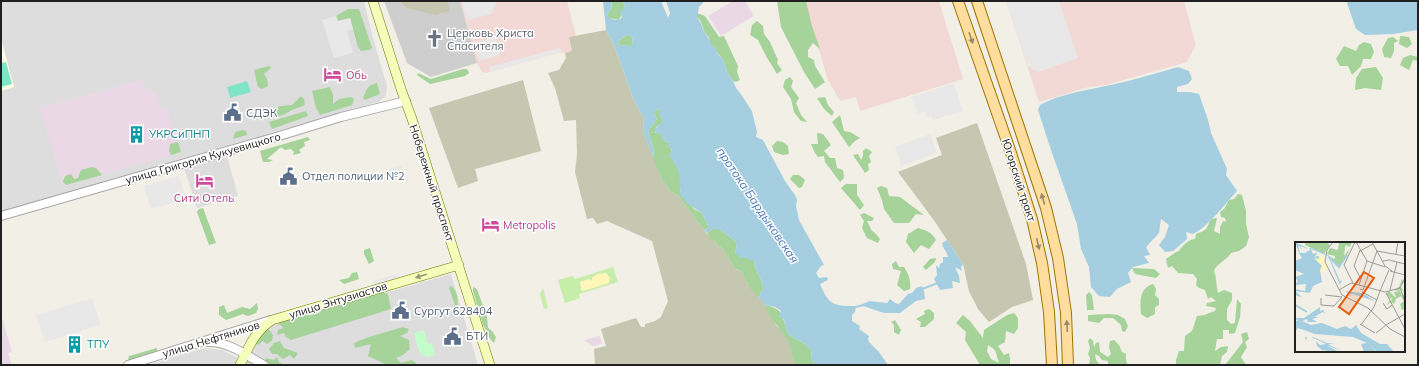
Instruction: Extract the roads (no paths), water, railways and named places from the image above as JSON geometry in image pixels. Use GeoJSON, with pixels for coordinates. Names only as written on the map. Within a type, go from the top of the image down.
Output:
{"type":"FeatureCollection","features":[{"type":"Feature","properties":{"kind":"main road","name":"Набережный проспект"},"geometry":{"type":"LineString","coordinates":[[373,1],[490,365]]}},
{"type":"Feature","properties":{"kind":"main road","name":"Югорский тракт"},"geometry":{"type":"LineString","coordinates":[[958,1],[1025,192],[1038,245],[1049,312],[1052,341],[1052,365]]}},
{"type":"Feature","properties":{"kind":"main road","name":"Югорский тракт"},"geometry":{"type":"LineString","coordinates":[[977,1],[1038,183],[1058,258],[1066,313],[1068,365]]}},
{"type":"Feature","properties":{"kind":"main road"},"geometry":{"type":"LineString","coordinates":[[995,107],[1010,101]]}},
{"type":"Feature","properties":{"kind":"main road","name":"улица Энтузиастов"},"geometry":{"type":"LineString","coordinates":[[240,365],[254,337],[260,329],[272,320],[458,265]]}},
{"type":"Feature","properties":{"kind":"street","name":"улица Григория Кукуевицкого"},"geometry":{"type":"LineString","coordinates":[[1,216],[270,139],[341,117],[406,101]]}},
{"type":"Feature","properties":{"kind":"street","name":"улица Нефтяников"},"geometry":{"type":"LineString","coordinates":[[128,365],[272,320]]}},
{"type":"Feature","properties":{"kind":"street"},"geometry":{"type":"LineString","coordinates":[[199,342],[214,341],[223,344],[264,365]]}},
{"type":"Feature","properties":{"kind":"water","name":"протока Бардыковская"},"geometry":{"type":"Polygon","coordinates":[[[603,1],[611,1],[612,8],[607,15],[612,19],[619,20],[622,17],[620,12],[625,7],[623,1],[661,1],[668,18],[670,13],[666,1],[703,1],[699,7],[697,17],[711,45],[716,48],[717,53],[722,58],[727,72],[736,88],[752,111],[757,132],[756,137],[763,140],[785,181],[795,195],[799,220],[824,265],[821,266],[816,273],[819,278],[827,277],[828,280],[820,284],[826,297],[838,305],[856,306],[855,312],[852,315],[852,321],[860,326],[859,329],[869,336],[869,342],[879,352],[888,365],[815,365],[812,360],[811,349],[789,335],[786,330],[784,319],[779,317],[781,311],[775,307],[765,305],[759,298],[763,286],[754,261],[745,257],[739,258],[735,253],[736,242],[720,229],[716,230],[714,228],[707,233],[704,230],[709,228],[702,213],[685,202],[685,199],[681,197],[678,170],[673,163],[674,161],[669,156],[672,150],[668,146],[669,143],[663,140],[661,135],[654,131],[663,120],[660,117],[659,110],[655,109],[654,113],[657,119],[648,131],[654,151],[653,158],[643,130],[644,119],[633,98],[614,45],[606,30],[603,1]],[[627,35],[617,42],[620,46],[631,46],[633,44],[632,37],[627,35]]]}},
{"type":"Feature","properties":{"kind":"water"},"geometry":{"type":"Polygon","coordinates":[[[1348,1],[1418,1],[1418,30],[1393,34],[1365,35],[1356,29],[1347,3],[1348,1]]]}},
{"type":"Feature","properties":{"kind":"water"},"geometry":{"type":"Polygon","coordinates":[[[1178,67],[1189,71],[1192,79],[1188,84],[1177,87],[1177,92],[1199,94],[1211,133],[1227,169],[1226,175],[1237,191],[1205,226],[1193,234],[1186,232],[1187,239],[1173,251],[1165,252],[1159,245],[1165,237],[1169,225],[1161,219],[1159,233],[1146,247],[1150,255],[1144,256],[1149,263],[1133,267],[1128,273],[1131,282],[1117,289],[1110,297],[1099,296],[1091,287],[1089,267],[1081,249],[1077,224],[1038,110],[1040,105],[1064,95],[1124,82],[1178,67]]]}},
{"type":"Feature","properties":{"kind":"water"},"geometry":{"type":"Polygon","coordinates":[[[947,240],[963,264],[961,267],[962,271],[955,267],[960,283],[952,281],[953,288],[940,290],[934,279],[937,275],[936,265],[939,268],[940,264],[943,262],[943,257],[948,257],[942,243],[947,240]]]}},
{"type":"Feature","properties":{"kind":"water"},"geometry":{"type":"Polygon","coordinates":[[[922,286],[925,299],[916,301],[900,313],[884,313],[860,305],[870,301],[887,303],[890,299],[899,304],[908,294],[912,293],[916,288],[922,286]]]}},
{"type":"Feature","properties":{"kind":"waterway"},"geometry":{"type":"LineString","coordinates":[[922,289],[938,283]]}},
{"type":"Feature","properties":{"kind":"waterway"},"geometry":{"type":"LineString","coordinates":[[855,307],[864,305]]}},
{"type":"Feature","properties":{"kind":"place","name":"Церковь Христа Спасителя"},"geometry":{"type":"Point","coordinates":[434,39]}},
{"type":"Feature","properties":{"kind":"place","name":"Обь"},"geometry":{"type":"Point","coordinates":[333,75]}},
{"type":"Feature","properties":{"kind":"place","name":"СДЭК"},"geometry":{"type":"Point","coordinates":[233,113]}},
{"type":"Feature","properties":{"kind":"place","name":"УКРСиПНП"},"geometry":{"type":"Point","coordinates":[136,134]}},
{"type":"Feature","properties":{"kind":"place","name":"Отдел полиции №2"},"geometry":{"type":"Point","coordinates":[289,176]}},
{"type":"Feature","properties":{"kind":"place","name":"Сити Отель"},"geometry":{"type":"Point","coordinates":[204,180]}},
{"type":"Feature","properties":{"kind":"place","name":"Metropolis"},"geometry":{"type":"Point","coordinates":[490,225]}},
{"type":"Feature","properties":{"kind":"place","name":"Сургут 628404"},"geometry":{"type":"Point","coordinates":[401,311]}},
{"type":"Feature","properties":{"kind":"place","name":"БТИ"},"geometry":{"type":"Point","coordinates":[453,336]}},
{"type":"Feature","properties":{"kind":"place","name":"ТПУ"},"geometry":{"type":"Point","coordinates":[74,344]}}]}
